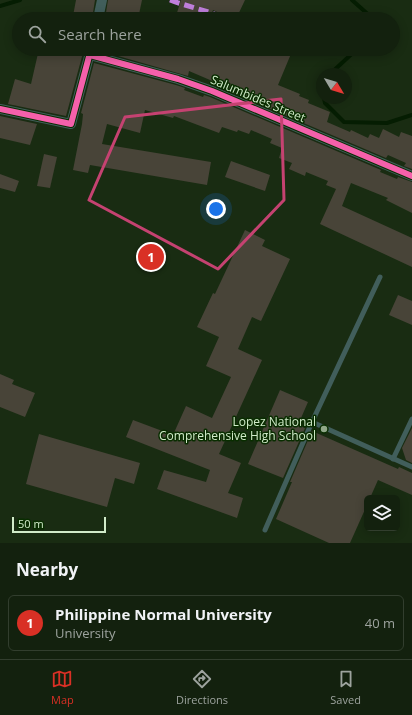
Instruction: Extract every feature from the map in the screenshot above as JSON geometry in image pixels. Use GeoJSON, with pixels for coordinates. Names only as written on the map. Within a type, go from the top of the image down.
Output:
{"type":"FeatureCollection","features":[{"type":"Feature","properties":{"kind":"street"},"geometry":{"type":"LineString","coordinates":[[99,12],[102,0]]}},
{"type":"Feature","properties":{"kind":"street"},"geometry":{"type":"LineString","coordinates":[[0,109],[71,124],[90,56]]}},
{"type":"Feature","properties":{"kind":"street","name":"Salumbides Street"},"geometry":{"type":"LineString","coordinates":[[104,56],[206,89],[412,176]]}},
{"type":"Feature","properties":{"kind":"lane"},"geometry":{"type":"LineString","coordinates":[[265,530],[312,422],[380,277]]}},
{"type":"Feature","properties":{"kind":"lane"},"geometry":{"type":"LineString","coordinates":[[393,459],[412,420]]}},
{"type":"Feature","properties":{"kind":"lane"},"geometry":{"type":"LineString","coordinates":[[312,422],[412,468]]}},
{"type":"Feature","properties":{"kind":"highlighted area"},"geometry":{"type":"Polygon","coordinates":[[[281,99],[284,200],[218,269],[89,200],[125,117],[281,99]]]}},
{"type":"Feature","properties":{"kind":"building"},"geometry":{"type":"Polygon","coordinates":[[[76,0],[95,0],[93,12],[74,12],[76,0]]]}},
{"type":"Feature","properties":{"kind":"building"},"geometry":{"type":"Polygon","coordinates":[[[108,0],[142,0],[139,12],[106,12],[108,0]]]}},
{"type":"Feature","properties":{"kind":"building"},"geometry":{"type":"Polygon","coordinates":[[[181,0],[245,0],[239,12],[217,12],[213,10],[212,12],[177,12],[181,0]]]}},
{"type":"Feature","properties":{"kind":"building"},"geometry":{"type":"Polygon","coordinates":[[[37,56],[82,56],[66,116],[8,104],[15,79],[31,84],[37,56]]]}},
{"type":"Feature","properties":{"kind":"building"},"geometry":{"type":"Polygon","coordinates":[[[118,56],[290,56],[278,85],[300,94],[299,96],[309,100],[308,103],[330,112],[327,122],[350,132],[351,130],[368,138],[370,134],[379,138],[383,129],[399,137],[401,132],[412,136],[412,169],[404,166],[406,163],[388,155],[386,158],[209,83],[210,80],[189,71],[188,76],[118,56]]]}},
{"type":"Feature","properties":{"kind":"building"},"geometry":{"type":"Polygon","coordinates":[[[94,63],[176,85],[185,88],[184,90],[203,97],[204,95],[210,97],[381,170],[380,172],[397,179],[398,177],[412,182],[412,213],[386,200],[388,198],[351,183],[342,206],[412,238],[412,267],[320,224],[336,189],[326,185],[328,181],[306,172],[305,176],[289,169],[292,163],[279,158],[282,148],[270,143],[272,139],[251,130],[249,134],[222,127],[219,133],[174,116],[173,118],[145,110],[140,133],[107,124],[102,144],[211,162],[207,185],[90,165],[88,173],[73,170],[82,124],[83,114],[81,113],[94,63]]]}},
{"type":"Feature","properties":{"kind":"building"},"geometry":{"type":"Polygon","coordinates":[[[0,116],[37,124],[30,145],[0,138],[0,116]]]}},
{"type":"Feature","properties":{"kind":"building"},"geometry":{"type":"Polygon","coordinates":[[[44,154],[57,157],[50,188],[37,186],[44,154]]]}},
{"type":"Feature","properties":{"kind":"building"},"geometry":{"type":"Polygon","coordinates":[[[231,161],[270,175],[265,191],[225,177],[231,161]]]}},
{"type":"Feature","properties":{"kind":"building"},"geometry":{"type":"Polygon","coordinates":[[[0,174],[19,181],[15,192],[0,188],[0,174]]]}},
{"type":"Feature","properties":{"kind":"building"},"geometry":{"type":"Polygon","coordinates":[[[245,230],[265,240],[262,246],[290,259],[261,321],[252,317],[238,349],[262,360],[219,454],[241,463],[228,493],[243,498],[237,518],[157,489],[164,470],[206,482],[210,470],[126,437],[133,420],[173,435],[186,406],[212,418],[231,377],[206,366],[219,337],[197,327],[213,293],[215,294],[245,230]]]}},
{"type":"Feature","properties":{"kind":"building"},"geometry":{"type":"Polygon","coordinates":[[[398,295],[412,301],[412,325],[389,315],[398,295]]]}},
{"type":"Feature","properties":{"kind":"building"},"geometry":{"type":"Polygon","coordinates":[[[0,374],[14,380],[12,384],[35,393],[25,417],[0,407],[0,374]]]}},
{"type":"Feature","properties":{"kind":"building"},"geometry":{"type":"Polygon","coordinates":[[[280,390],[308,402],[298,425],[305,428],[283,478],[248,464],[280,390]]]}},
{"type":"Feature","properties":{"kind":"building"},"geometry":{"type":"Polygon","coordinates":[[[412,428],[412,463],[406,460],[402,448],[412,428]]]}},
{"type":"Feature","properties":{"kind":"building"},"geometry":{"type":"Polygon","coordinates":[[[312,431],[398,469],[399,467],[412,473],[412,495],[378,480],[371,495],[364,495],[364,512],[350,543],[329,543],[276,519],[292,482],[290,482],[312,431]]]}},
{"type":"Feature","properties":{"kind":"building"},"geometry":{"type":"Polygon","coordinates":[[[39,434],[140,463],[134,484],[115,478],[107,507],[26,484],[39,434]]]}},
{"type":"Feature","properties":{"kind":"waterway"},"geometry":{"type":"LineString","coordinates":[[0,6],[20,0]]}},
{"type":"Feature","properties":{"kind":"waterway"},"geometry":{"type":"LineString","coordinates":[[352,0],[365,12]]}},
{"type":"Feature","properties":{"kind":"waterway"},"geometry":{"type":"LineString","coordinates":[[336,68],[349,56]]}},
{"type":"Feature","properties":{"kind":"waterway"},"geometry":{"type":"LineString","coordinates":[[326,104],[344,122],[387,123],[412,115]]}},
{"type":"Feature","properties":{"kind":"marked path"},"geometry":{"type":"LineString","coordinates":[[170,0],[207,12]]}},
{"type":"Feature","properties":{"kind":"cycle path"},"geometry":{"type":"LineString","coordinates":[[0,109],[71,124],[89,56]]}},
{"type":"Feature","properties":{"kind":"cycle path"},"geometry":{"type":"LineString","coordinates":[[94,56],[178,79],[212,91],[412,176]]}},
{"type":"Feature","properties":{"kind":"place","name":"Philippine Normal University"},"geometry":{"type":"Point","coordinates":[151,257]}},
{"type":"Feature","properties":{"kind":"place","name":"Lopez National Comprehensive High School"},"geometry":{"type":"Point","coordinates":[324,429]}}]}
